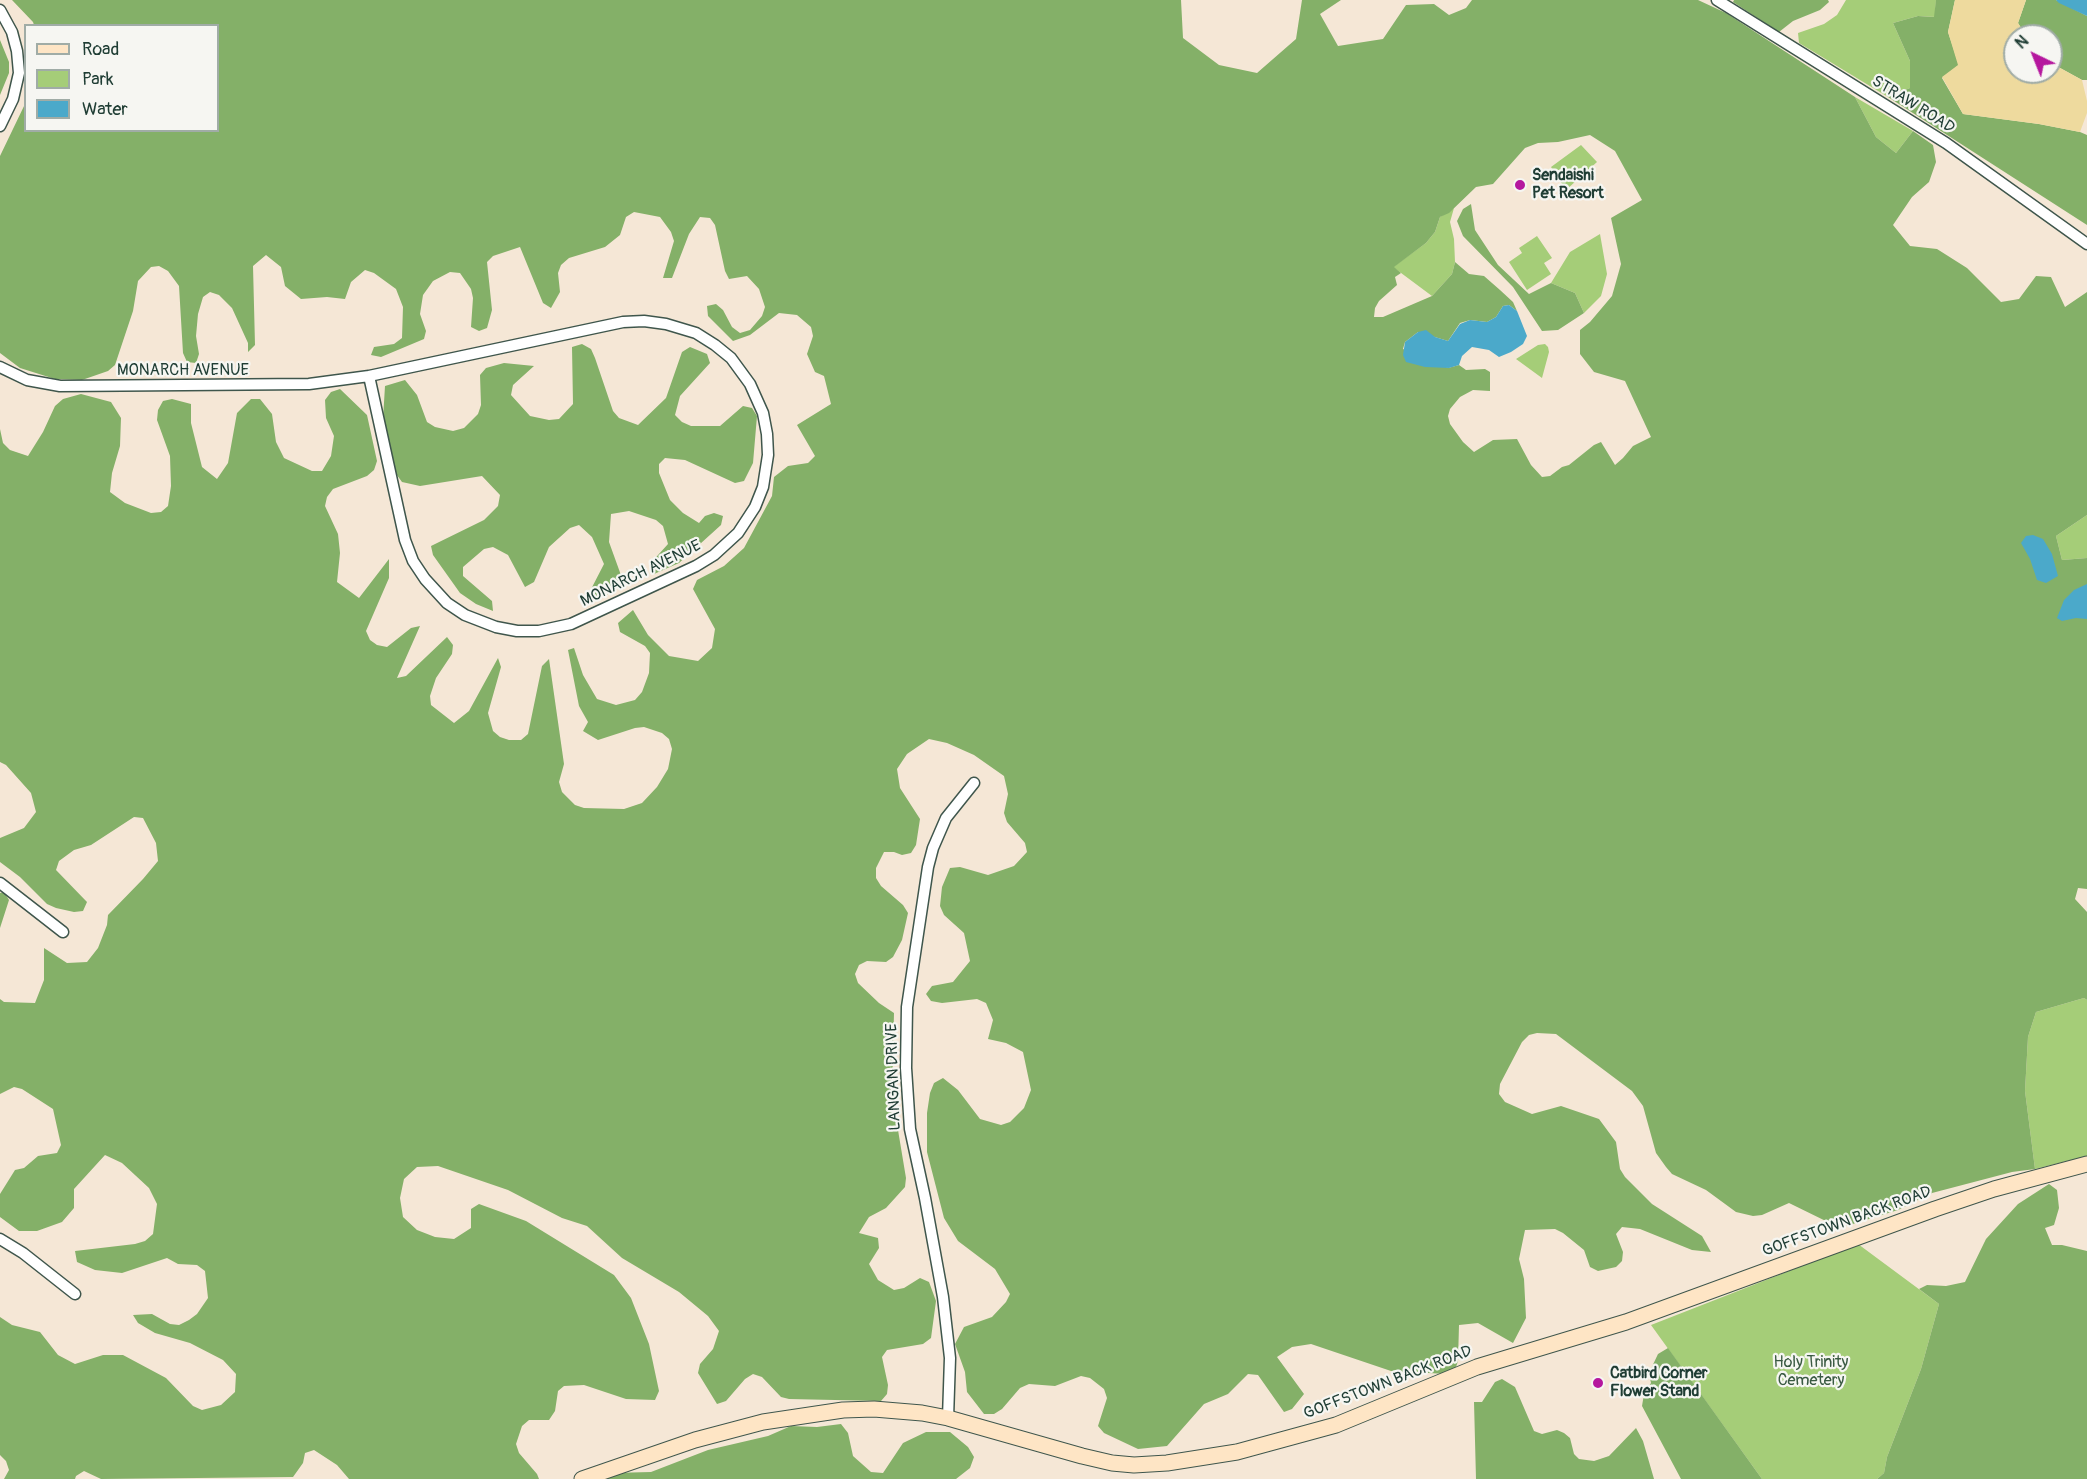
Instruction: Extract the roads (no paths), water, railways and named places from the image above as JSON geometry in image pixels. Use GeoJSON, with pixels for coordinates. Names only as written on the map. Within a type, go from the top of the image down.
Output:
{"type":"FeatureCollection","features":[{"type":"Feature","properties":{"kind":"main road","name":"GOFFSTOWN BACK ROAD"},"geometry":{"type":"LineString","coordinates":[[582,1479],[695,1440],[763,1422],[843,1410],[874,1409],[922,1413],[948,1418],[1072,1454],[1112,1463],[1134,1465],[1167,1463],[1237,1452],[1336,1425],[1477,1367],[1626,1322],[1955,1202],[2087,1164]]}},
{"type":"Feature","properties":{"kind":"street","name":"STRAW ROAD"},"geometry":{"type":"LineString","coordinates":[[1717,0],[1946,143],[2087,244]]}},
{"type":"Feature","properties":{"kind":"street"},"geometry":{"type":"LineString","coordinates":[[0,10],[12,32],[19,73],[13,99],[0,126]]}},
{"type":"Feature","properties":{"kind":"street","name":"MONARCH AVENUE"},"geometry":{"type":"LineString","coordinates":[[0,367],[27,380],[60,386],[309,384],[369,376],[623,322],[655,322],[696,333],[723,351],[738,366],[750,384],[763,413],[767,434],[768,455],[763,487],[755,507],[738,533],[705,561],[571,624],[539,631],[517,631],[496,627],[475,620],[447,603],[425,579],[413,561],[405,540],[369,376]]}},
{"type":"Feature","properties":{"kind":"street","name":"LANGAN DRIVE"},"geometry":{"type":"LineString","coordinates":[[948,1418],[950,1358],[945,1317],[925,1198],[910,1129],[906,1067],[907,1007],[928,867],[933,848],[946,818],[974,783]]}},
{"type":"Feature","properties":{"kind":"street"},"geometry":{"type":"LineString","coordinates":[[0,883],[63,932]]}},
{"type":"Feature","properties":{"kind":"street"},"geometry":{"type":"LineString","coordinates":[[0,1239],[23,1253],[75,1294]]}},
{"type":"Feature","properties":{"kind":"water"},"geometry":{"type":"Polygon","coordinates":[[[2056,0],[2087,0],[2087,16],[2059,3],[2056,0]]]}},
{"type":"Feature","properties":{"kind":"water"},"geometry":{"type":"Polygon","coordinates":[[[1509,305],[1517,311],[1527,336],[1523,344],[1511,352],[1499,357],[1489,350],[1472,347],[1462,356],[1459,365],[1449,368],[1425,367],[1406,362],[1403,355],[1405,342],[1418,332],[1426,330],[1435,337],[1448,341],[1460,324],[1470,320],[1487,322],[1496,317],[1503,306],[1509,305]]]}},
{"type":"Feature","properties":{"kind":"water"},"geometry":{"type":"Polygon","coordinates":[[[2033,535],[2043,539],[2052,554],[2058,576],[2046,583],[2037,580],[2030,559],[2021,543],[2026,536],[2033,535]]]}},
{"type":"Feature","properties":{"kind":"water"},"geometry":{"type":"Polygon","coordinates":[[[2087,584],[2087,619],[2076,618],[2062,621],[2057,618],[2064,600],[2074,590],[2087,584]]]}},
{"type":"Feature","properties":{"kind":"place","name":"Sendaishi Pet Resort"},"geometry":{"type":"Point","coordinates":[1520,185]}},
{"type":"Feature","properties":{"kind":"place","name":"Catbird Corner Flower Stand"},"geometry":{"type":"Point","coordinates":[1598,1383]}},
{"type":"Feature","properties":{"kind":"park label","name":"Holy Trinity Cemetery"},"geometry":{"type":"Point","coordinates":[1811,1372]}}]}
